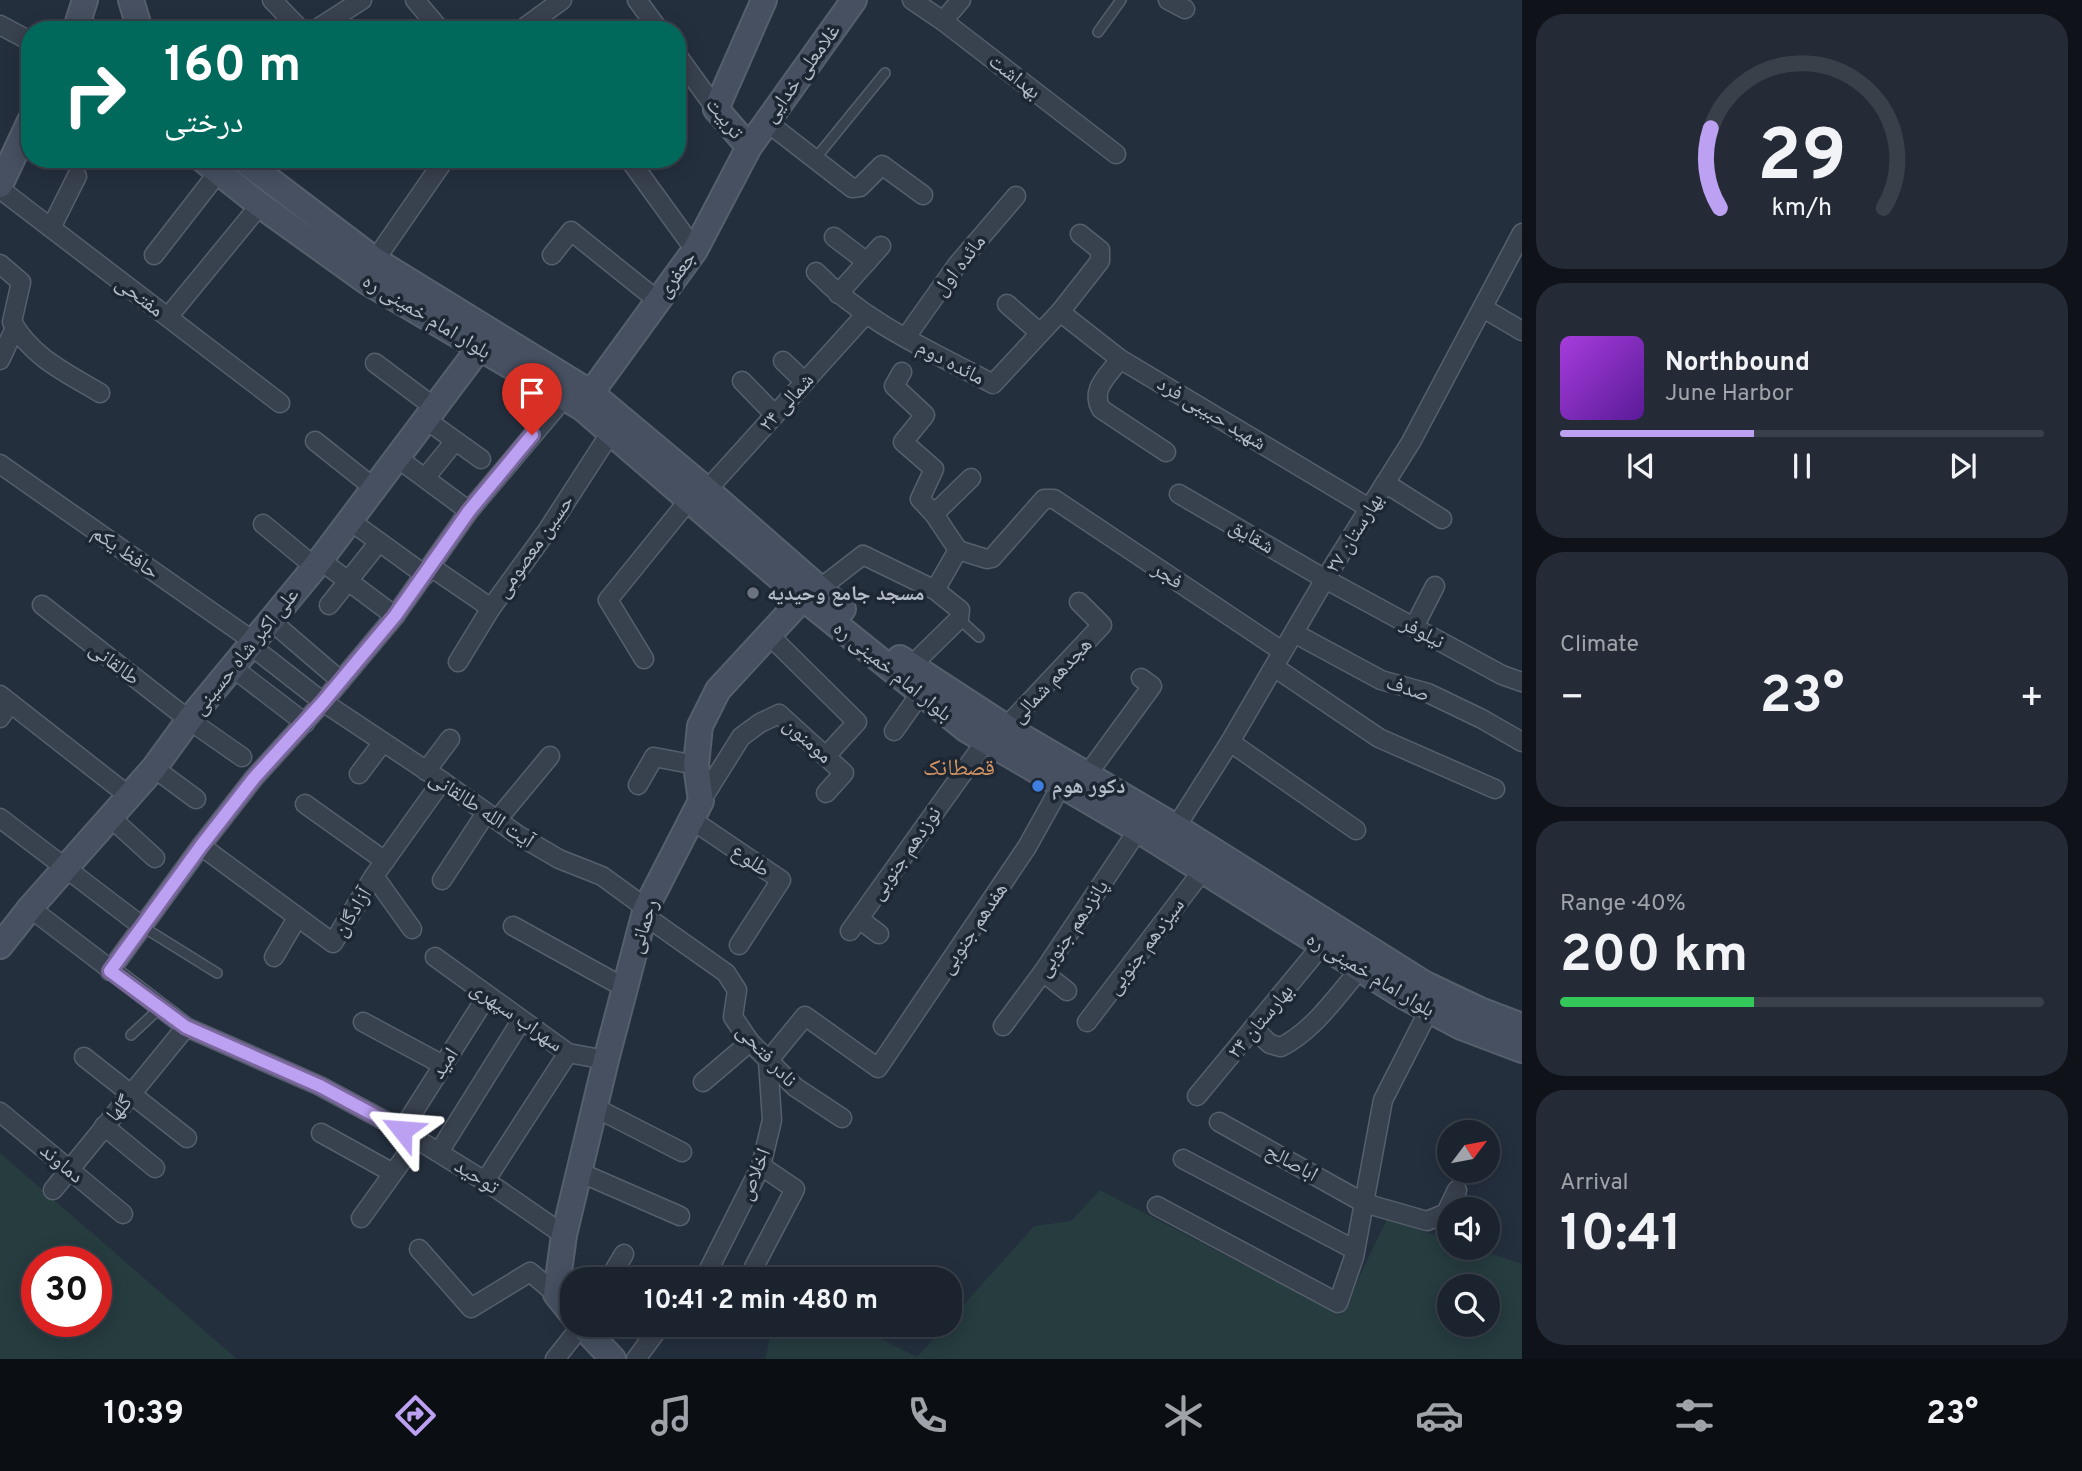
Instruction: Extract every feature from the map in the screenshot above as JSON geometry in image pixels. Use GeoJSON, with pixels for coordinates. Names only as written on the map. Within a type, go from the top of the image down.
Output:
{"type":"FeatureCollection","features":[{"type":"Feature","properties":{"kind":"main road"},"geometry":{"type":"LineString","coordinates":[[66,0],[83,17]]}},
{"type":"Feature","properties":{"kind":"main road"},"geometry":{"type":"LineString","coordinates":[[131,0],[137,21]]}},
{"type":"Feature","properties":{"kind":"main road"},"geometry":{"type":"LineString","coordinates":[[716,108],[764,0]]}},
{"type":"Feature","properties":{"kind":"main road","name":"غلامعلی خدایی"},"geometry":{"type":"LineString","coordinates":[[749,147],[854,0]]}},
{"type":"Feature","properties":{"kind":"main road","name":"تربیت"},"geometry":{"type":"LineString","coordinates":[[716,108],[749,147]]}},
{"type":"Feature","properties":{"kind":"main road"},"geometry":{"type":"LineString","coordinates":[[0,187],[21,141]]}},
{"type":"Feature","properties":{"kind":"main road","name":"جعفری"},"geometry":{"type":"LineString","coordinates":[[591,393],[695,250],[749,147]]}},
{"type":"Feature","properties":{"kind":"main road","name":"بلوار امام خمینی ره"},"geometry":{"type":"LineString","coordinates":[[213,168],[367,282],[582,408],[698,495]]}},
{"type":"Feature","properties":{"kind":"main road","name":"بلوار امام خمینی ره"},"geometry":{"type":"LineString","coordinates":[[254,168],[375,260],[591,393],[698,495],[920,694],[985,742],[1062,784],[1429,1010],[1461,1027],[1522,1050]]}},
{"type":"Feature","properties":{"kind":"main road","name":"علی اکبر شاه حسینی"},"geometry":{"type":"LineString","coordinates":[[0,946],[30,908],[154,768],[189,720],[317,563],[480,347]]}},
{"type":"Feature","properties":{"kind":"main road"},"geometry":{"type":"LineString","coordinates":[[697,810],[696,765],[700,726],[709,705],[718,691],[811,594]]}},
{"type":"Feature","properties":{"kind":"main road","name":"بلوار امام خمینی ره"},"geometry":{"type":"LineString","coordinates":[[811,594],[911,667],[1006,727],[1176,827],[1425,984],[1522,1026]]}},
{"type":"Feature","properties":{"kind":"main road","name":"رحمانی"},"geometry":{"type":"LineString","coordinates":[[556,1294],[564,1235],[645,911],[697,810]]}},
{"type":"Feature","properties":{"kind":"main road"},"geometry":{"type":"LineString","coordinates":[[556,1294],[560,1299]]}},
{"type":"Feature","properties":{"kind":"main road"},"geometry":{"type":"LineString","coordinates":[[593,1337],[614,1359]]}},
{"type":"Feature","properties":{"kind":"street"},"geometry":{"type":"LineString","coordinates":[[272,0],[287,21]]}},
{"type":"Feature","properties":{"kind":"street"},"geometry":{"type":"LineString","coordinates":[[329,21],[362,0]]}},
{"type":"Feature","properties":{"kind":"street"},"geometry":{"type":"LineString","coordinates":[[415,0],[433,21]]}},
{"type":"Feature","properties":{"kind":"street"},"geometry":{"type":"LineString","coordinates":[[532,19],[562,0]]}},
{"type":"Feature","properties":{"kind":"street"},"geometry":{"type":"LineString","coordinates":[[637,0],[652,21]]}},
{"type":"Feature","properties":{"kind":"street","name":"بهداشت"},"geometry":{"type":"LineString","coordinates":[[912,0],[1116,154]]}},
{"type":"Feature","properties":{"kind":"street"},"geometry":{"type":"LineString","coordinates":[[943,21],[961,0]]}},
{"type":"Feature","properties":{"kind":"street"},"geometry":{"type":"LineString","coordinates":[[1168,0],[1185,9]]}},
{"type":"Feature","properties":{"kind":"street"},"geometry":{"type":"LineString","coordinates":[[0,25],[21,36]]}},
{"type":"Feature","properties":{"kind":"street","name":"تربیت"},"geometry":{"type":"LineString","coordinates":[[686,67],[716,108]]}},
{"type":"Feature","properties":{"kind":"street"},"geometry":{"type":"LineString","coordinates":[[766,122],[852,188],[860,187],[882,165],[923,195]]}},
{"type":"Feature","properties":{"kind":"street"},"geometry":{"type":"LineString","coordinates":[[154,255],[209,168]]}},
{"type":"Feature","properties":{"kind":"street"},"geometry":{"type":"LineString","coordinates":[[375,260],[439,168]]}},
{"type":"Feature","properties":{"kind":"street"},"geometry":{"type":"LineString","coordinates":[[636,168],[695,250]]}},
{"type":"Feature","properties":{"kind":"street"},"geometry":{"type":"LineString","coordinates":[[51,228],[76,176]]}},
{"type":"Feature","properties":{"kind":"street","name":"مفتحی"},"geometry":{"type":"LineString","coordinates":[[0,187],[280,403]]}},
{"type":"Feature","properties":{"kind":"street","name":"مائده اول"},"geometry":{"type":"LineString","coordinates":[[906,337],[957,265],[1016,196]]}},
{"type":"Feature","properties":{"kind":"street"},"geometry":{"type":"LineString","coordinates":[[168,317],[260,205]]}},
{"type":"Feature","properties":{"kind":"street"},"geometry":{"type":"LineString","coordinates":[[552,255],[571,230],[657,300]]}},
{"type":"Feature","properties":{"kind":"street","name":"بهارستان ۲۷"},"geometry":{"type":"LineString","coordinates":[[1176,827],[1411,442],[1522,233]]}},
{"type":"Feature","properties":{"kind":"street","name":"مائده دوم"},"geometry":{"type":"LineString","coordinates":[[816,272],[865,315],[993,384],[1060,312],[1100,261],[1100,250],[1080,234]]}},
{"type":"Feature","properties":{"kind":"street"},"geometry":{"type":"LineString","coordinates":[[834,237],[867,262]]}},
{"type":"Feature","properties":{"kind":"street"},"geometry":{"type":"LineString","coordinates":[[838,294],[881,246]]}},
{"type":"Feature","properties":{"kind":"street"},"geometry":{"type":"LineString","coordinates":[[0,264],[21,282],[12,322],[15,328],[40,358],[100,393]]}},
{"type":"Feature","properties":{"kind":"street"},"geometry":{"type":"LineString","coordinates":[[1007,304],[1040,333]]}},
{"type":"Feature","properties":{"kind":"street"},"geometry":{"type":"LineString","coordinates":[[1483,308],[1522,331]]}},
{"type":"Feature","properties":{"kind":"street","name":"شهید حبیبی فرد"},"geometry":{"type":"LineString","coordinates":[[1060,312],[1120,359],[1369,508]]}},
{"type":"Feature","properties":{"kind":"street","name":"۲۴ شمالی"},"geometry":{"type":"LineString","coordinates":[[644,659],[608,600],[698,495],[865,315]]}},
{"type":"Feature","properties":{"kind":"street"},"geometry":{"type":"LineString","coordinates":[[0,360],[15,328]]}},
{"type":"Feature","properties":{"kind":"street"},"geometry":{"type":"LineString","coordinates":[[1120,359],[1096,391],[1096,400],[1101,409],[1166,452]]}},
{"type":"Feature","properties":{"kind":"street"},"geometry":{"type":"LineString","coordinates":[[783,361],[805,382]]}},
{"type":"Feature","properties":{"kind":"street"},"geometry":{"type":"LineString","coordinates":[[375,363],[430,413],[455,441],[481,459]]}},
{"type":"Feature","properties":{"kind":"street"},"geometry":{"type":"LineString","coordinates":[[902,372],[894,386],[925,415],[903,442],[934,469],[920,499],[934,514],[958,550],[934,590]]}},
{"type":"Feature","properties":{"kind":"street"},"geometry":{"type":"LineString","coordinates":[[742,381],[775,415]]}},
{"type":"Feature","properties":{"kind":"street"},"geometry":{"type":"LineString","coordinates":[[110,971],[254,778],[305,723],[395,616],[469,511],[564,398]]}},
{"type":"Feature","properties":{"kind":"street","name":"حسین معصومی"},"geometry":{"type":"LineString","coordinates":[[458,662],[491,608],[547,531],[611,432]]}},
{"type":"Feature","properties":{"kind":"street"},"geometry":{"type":"LineString","coordinates":[[315,441],[374,488]]}},
{"type":"Feature","properties":{"kind":"street"},"geometry":{"type":"LineString","coordinates":[[425,478],[455,441]]}},
{"type":"Feature","properties":{"kind":"street"},"geometry":{"type":"LineString","coordinates":[[397,457],[469,511]]}},
{"type":"Feature","properties":{"kind":"street","name":"حافظ یکم"},"geometry":{"type":"LineString","coordinates":[[0,464],[251,643],[323,702]]}},
{"type":"Feature","properties":{"kind":"street"},"geometry":{"type":"LineString","coordinates":[[934,514],[971,478]]}},
{"type":"Feature","properties":{"kind":"street"},"geometry":{"type":"LineString","coordinates":[[1385,483],[1442,519]]}},
{"type":"Feature","properties":{"kind":"street","name":"شقایق"},"geometry":{"type":"LineString","coordinates":[[1179,494],[1325,579]]}},
{"type":"Feature","properties":{"kind":"street","name":"فجر"},"geometry":{"type":"LineString","coordinates":[[958,550],[987,559],[992,558],[1044,499],[1054,499],[1282,651]]}},
{"type":"Feature","properties":{"kind":"street"},"geometry":{"type":"LineString","coordinates":[[349,520],[379,542],[491,608]]}},
{"type":"Feature","properties":{"kind":"street"},"geometry":{"type":"LineString","coordinates":[[263,524],[395,616]]}},
{"type":"Feature","properties":{"kind":"street"},"geometry":{"type":"LineString","coordinates":[[328,606],[379,542]]}},
{"type":"Feature","properties":{"kind":"street"},"geometry":{"type":"LineString","coordinates":[[811,594],[863,555],[934,590],[960,610],[959,619],[911,667]]}},
{"type":"Feature","properties":{"kind":"street","name":"نیلوفر"},"geometry":{"type":"LineString","coordinates":[[1325,579],[1502,675],[1522,682]]}},
{"type":"Feature","properties":{"kind":"street"},"geometry":{"type":"LineString","coordinates":[[1413,627],[1435,586]]}},
{"type":"Feature","properties":{"kind":"street","name":"هجدهم شمالی"},"geometry":{"type":"LineString","coordinates":[[1006,727],[1102,625],[1079,602]]}},
{"type":"Feature","properties":{"kind":"street","name":"طالقانی"},"geometry":{"type":"LineString","coordinates":[[42,605],[189,720],[242,757]]}},
{"type":"Feature","properties":{"kind":"street"},"geometry":{"type":"LineString","coordinates":[[270,620],[341,681]]}},
{"type":"Feature","properties":{"kind":"street","name":"صدف"},"geometry":{"type":"LineString","coordinates":[[1294,633],[1381,680],[1428,693],[1522,742]]}},
{"type":"Feature","properties":{"kind":"street"},"geometry":{"type":"LineString","coordinates":[[770,636],[858,722],[826,755]]}},
{"type":"Feature","properties":{"kind":"street"},"geometry":{"type":"LineString","coordinates":[[232,667],[305,723]]}},
{"type":"Feature","properties":{"kind":"street"},"geometry":{"type":"LineString","coordinates":[[1273,667],[1379,738],[1495,789]]}},
{"type":"Feature","properties":{"kind":"street"},"geometry":{"type":"LineString","coordinates":[[1087,775],[1152,685],[1141,678]]}},
{"type":"Feature","properties":{"kind":"street"},"geometry":{"type":"LineString","coordinates":[[894,731],[920,694]]}},
{"type":"Feature","properties":{"kind":"street","name":"آیت الله طالقانی"},"geometry":{"type":"LineString","coordinates":[[323,702],[491,817],[559,859],[602,876],[645,911]]}},
{"type":"Feature","properties":{"kind":"street"},"geometry":{"type":"LineString","coordinates":[[3,705],[129,796]]}},
{"type":"Feature","properties":{"kind":"street","name":"مومنون"},"geometry":{"type":"LineString","coordinates":[[697,810],[741,737],[760,723],[779,714],[844,772],[827,793]]}},
{"type":"Feature","properties":{"kind":"street","name":"آزادگان"},"geometry":{"type":"LineString","coordinates":[[201,846],[333,943],[434,776],[450,739]]}},
{"type":"Feature","properties":{"kind":"street"},"geometry":{"type":"LineString","coordinates":[[359,774],[383,742]]}},
{"type":"Feature","properties":{"kind":"street","name":"نوزدهم جنوبی"},"geometry":{"type":"LineString","coordinates":[[879,934],[855,925],[985,742]]}},
{"type":"Feature","properties":{"kind":"street"},"geometry":{"type":"LineString","coordinates":[[1230,742],[1356,830]]}},
{"type":"Feature","properties":{"kind":"street"},"geometry":{"type":"LineString","coordinates":[[442,880],[491,817],[550,756]]}},
{"type":"Feature","properties":{"kind":"street"},"geometry":{"type":"LineString","coordinates":[[638,785],[654,757],[696,765]]}},
{"type":"Feature","properties":{"kind":"street"},"geometry":{"type":"LineString","coordinates":[[154,768],[195,799]]}},
{"type":"Feature","properties":{"kind":"street","name":"هفدهم جنوبی"},"geometry":{"type":"LineString","coordinates":[[768,1061],[805,1016],[878,1068],[1027,848],[1062,784]]}},
{"type":"Feature","properties":{"kind":"street"},"geometry":{"type":"LineString","coordinates":[[305,804],[385,860]]}},
{"type":"Feature","properties":{"kind":"street","name":"طلوع"},"geometry":{"type":"LineString","coordinates":[[697,810],[781,880],[739,945]]}},
{"type":"Feature","properties":{"kind":"street"},"geometry":{"type":"LineString","coordinates":[[110,817],[155,858]]}},
{"type":"Feature","properties":{"kind":"street"},"geometry":{"type":"LineString","coordinates":[[0,818],[143,927]]}},
{"type":"Feature","properties":{"kind":"street","name":"پانزدهم جنوبی"},"geometry":{"type":"LineString","coordinates":[[1003,1026],[1043,972],[1138,830]]}},
{"type":"Feature","properties":{"kind":"street","name":"سیزدهم جنوبی"},"geometry":{"type":"LineString","coordinates":[[1087,1022],[1203,870]]}},
{"type":"Feature","properties":{"kind":"street"},"geometry":{"type":"LineString","coordinates":[[374,876],[412,929]]}},
{"type":"Feature","properties":{"kind":"street","name":"توحید"},"geometry":{"type":"LineString","coordinates":[[30,908],[186,1027],[320,1086],[439,1152],[564,1235]]}},
{"type":"Feature","properties":{"kind":"street","name":"نادر فتحی"},"geometry":{"type":"LineString","coordinates":[[645,911],[726,973],[737,990],[733,1017],[750,1042],[795,1087],[842,1118]]}},
{"type":"Feature","properties":{"kind":"street"},"geometry":{"type":"LineString","coordinates":[[274,957],[297,918]]}},
{"type":"Feature","properties":{"kind":"street"},"geometry":{"type":"LineString","coordinates":[[513,926],[625,988]]}},
{"type":"Feature","properties":{"kind":"street","name":"بهارستان ۲۴"},"geometry":{"type":"LineString","coordinates":[[1197,1096],[1322,945]]}},
{"type":"Feature","properties":{"kind":"street","name":"سهراب سپهری"},"geometry":{"type":"LineString","coordinates":[[435,957],[568,1053],[606,1060]]}},
{"type":"Feature","properties":{"kind":"street"},"geometry":{"type":"LineString","coordinates":[[1253,1028],[1270,1044],[1281,1047],[1292,1041],[1309,1028],[1360,969]]}},
{"type":"Feature","properties":{"kind":"street"},"geometry":{"type":"LineString","coordinates":[[1043,972],[1067,991]]}},
{"type":"Feature","properties":{"kind":"street","name":"امید"},"geometry":{"type":"LineString","coordinates":[[361,1218],[393,1173],[443,1065],[487,996]]}},
{"type":"Feature","properties":{"kind":"street"},"geometry":{"type":"LineString","coordinates":[[1157,1206],[1338,1303],[1355,1250],[1383,1100],[1429,1010]]}},
{"type":"Feature","properties":{"kind":"street"},"geometry":{"type":"LineString","coordinates":[[439,1152],[521,1021]]}},
{"type":"Feature","properties":{"kind":"street"},"geometry":{"type":"LineString","coordinates":[[363,1022],[443,1065]]}},
{"type":"Feature","properties":{"kind":"street","name":"گلها"},"geometry":{"type":"LineString","coordinates":[[53,1190],[186,1027]]}},
{"type":"Feature","properties":{"kind":"street"},"geometry":{"type":"LineString","coordinates":[[703,1082],[750,1042]]}},
{"type":"Feature","properties":{"kind":"street"},"geometry":{"type":"LineString","coordinates":[[485,1181],[568,1053]]}},
{"type":"Feature","properties":{"kind":"street"},"geometry":{"type":"LineString","coordinates":[[84,1057],[187,1138]]}},
{"type":"Feature","properties":{"kind":"street","name":"اخلاص"},"geometry":{"type":"LineString","coordinates":[[712,1267],[761,1166],[772,1120],[768,1061]]}},
{"type":"Feature","properties":{"kind":"street"},"geometry":{"type":"LineString","coordinates":[[594,1107],[682,1152]]}},
{"type":"Feature","properties":{"kind":"street","name":"دماوند"},"geometry":{"type":"LineString","coordinates":[[0,1112],[122,1214]]}},
{"type":"Feature","properties":{"kind":"street","name":"اباصالح"},"geometry":{"type":"LineString","coordinates":[[1219,1122],[1364,1202],[1427,1221],[1446,1213],[1457,1190]]}},
{"type":"Feature","properties":{"kind":"street"},"geometry":{"type":"LineString","coordinates":[[104,1126],[155,1168]]}},
{"type":"Feature","properties":{"kind":"street"},"geometry":{"type":"LineString","coordinates":[[321,1133],[393,1173]]}},
{"type":"Feature","properties":{"kind":"street"},"geometry":{"type":"LineString","coordinates":[[1183,1158],[1355,1250]]}},
{"type":"Feature","properties":{"kind":"street"},"geometry":{"type":"LineString","coordinates":[[754,1267],[794,1189],[761,1166]]}},
{"type":"Feature","properties":{"kind":"street"},"geometry":{"type":"LineString","coordinates":[[579,1171],[680,1216]]}},
{"type":"Feature","properties":{"kind":"street"},"geometry":{"type":"LineString","coordinates":[[419,1249],[471,1308],[530,1272],[556,1294]]}},
{"type":"Feature","properties":{"kind":"street"},"geometry":{"type":"LineString","coordinates":[[616,1267],[624,1254]]}},
{"type":"Feature","properties":{"kind":"street"},"geometry":{"type":"LineString","coordinates":[[555,1359],[572,1337]]}},
{"type":"Feature","properties":{"kind":"street"},"geometry":{"type":"LineString","coordinates":[[636,1359],[652,1337]]}},
{"type":"Feature","properties":{"kind":"lane"},"geometry":{"type":"LineString","coordinates":[[1098,32],[1121,0]]}},
{"type":"Feature","properties":{"kind":"lane"},"geometry":{"type":"LineString","coordinates":[[815,159],[885,73]]}},
{"type":"Feature","properties":{"kind":"lane"},"geometry":{"type":"LineString","coordinates":[[959,619],[979,638]]}},
{"type":"Feature","properties":{"kind":"lane"},"geometry":{"type":"LineString","coordinates":[[143,927],[217,973]]}},
{"type":"Feature","properties":{"kind":"lane"},"geometry":{"type":"LineString","coordinates":[[131,1035],[160,1007]]}},
{"type":"Feature","properties":{"kind":"green space"},"geometry":{"type":"Polygon","coordinates":[[[0,1153],[107,1246],[21,1246],[21,1337],[112,1337],[112,1250],[237,1359],[0,1359],[0,1153]]]}},
{"type":"Feature","properties":{"kind":"green space"},"geometry":{"type":"Polygon","coordinates":[[[1100,1190],[1341,1315],[1387,1219],[1437,1236],[1437,1260],[1500,1260],[1500,1257],[1522,1264],[1522,1359],[765,1359],[770,1337],[877,1337],[917,1357],[935,1337],[962,1337],[962,1307],[1034,1226],[1071,1221],[1100,1190]]]}},
{"type":"Feature","properties":{"kind":"place","name":"مسجد جامع وحیدیه"},"geometry":{"type":"Point","coordinates":[753,593]}},
{"type":"Feature","properties":{"kind":"place","name":"دکور هوم"},"geometry":{"type":"Point","coordinates":[1038,786]}},
{"type":"Feature","properties":{"kind":"district","name":"قصطانک"},"geometry":{"type":"Point","coordinates":[959,767]}},
{"type":"Feature","properties":{"kind":"route"},"geometry":{"type":"LineString","coordinates":[[402,1130],[320,1086],[186,1027],[110,971],[254,778],[323,702],[395,616],[469,511],[532,435]]}}]}
